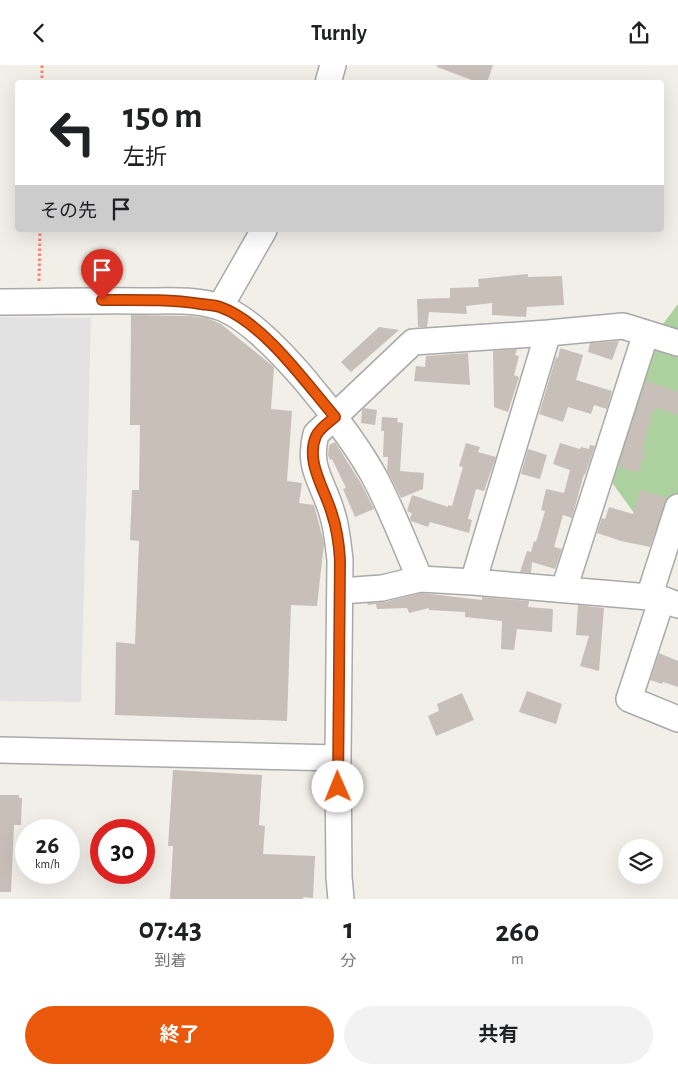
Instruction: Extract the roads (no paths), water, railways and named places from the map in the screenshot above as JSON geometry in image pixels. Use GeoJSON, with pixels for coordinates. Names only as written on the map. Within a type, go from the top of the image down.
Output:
{"type":"FeatureCollection","features":[{"type":"Feature","properties":{"kind":"street"},"geometry":{"type":"LineString","coordinates":[[329,80],[333,65]]}},
{"type":"Feature","properties":{"kind":"street"},"geometry":{"type":"LineString","coordinates":[[220,307],[263,232]]}},
{"type":"Feature","properties":{"kind":"street"},"geometry":{"type":"LineString","coordinates":[[0,303],[170,301],[220,307],[254,328],[285,358],[335,417],[375,478],[420,579]]}},
{"type":"Feature","properties":{"kind":"street"},"geometry":{"type":"LineString","coordinates":[[341,899],[339,877],[338,758],[340,560],[336,528],[314,467],[313,445],[316,434],[413,342],[623,326],[678,343]]}},
{"type":"Feature","properties":{"kind":"street"},"geometry":{"type":"LineString","coordinates":[[474,581],[548,333]]}},
{"type":"Feature","properties":{"kind":"street"},"geometry":{"type":"LineString","coordinates":[[564,589],[646,333]]}},
{"type":"Feature","properties":{"kind":"street"},"geometry":{"type":"LineString","coordinates":[[678,507],[663,600],[629,699],[678,719]]}},
{"type":"Feature","properties":{"kind":"street"},"geometry":{"type":"LineString","coordinates":[[340,591],[382,588],[420,579],[474,581],[663,600]]}},
{"type":"Feature","properties":{"kind":"street"},"geometry":{"type":"LineString","coordinates":[[0,750],[338,758]]}}]}
